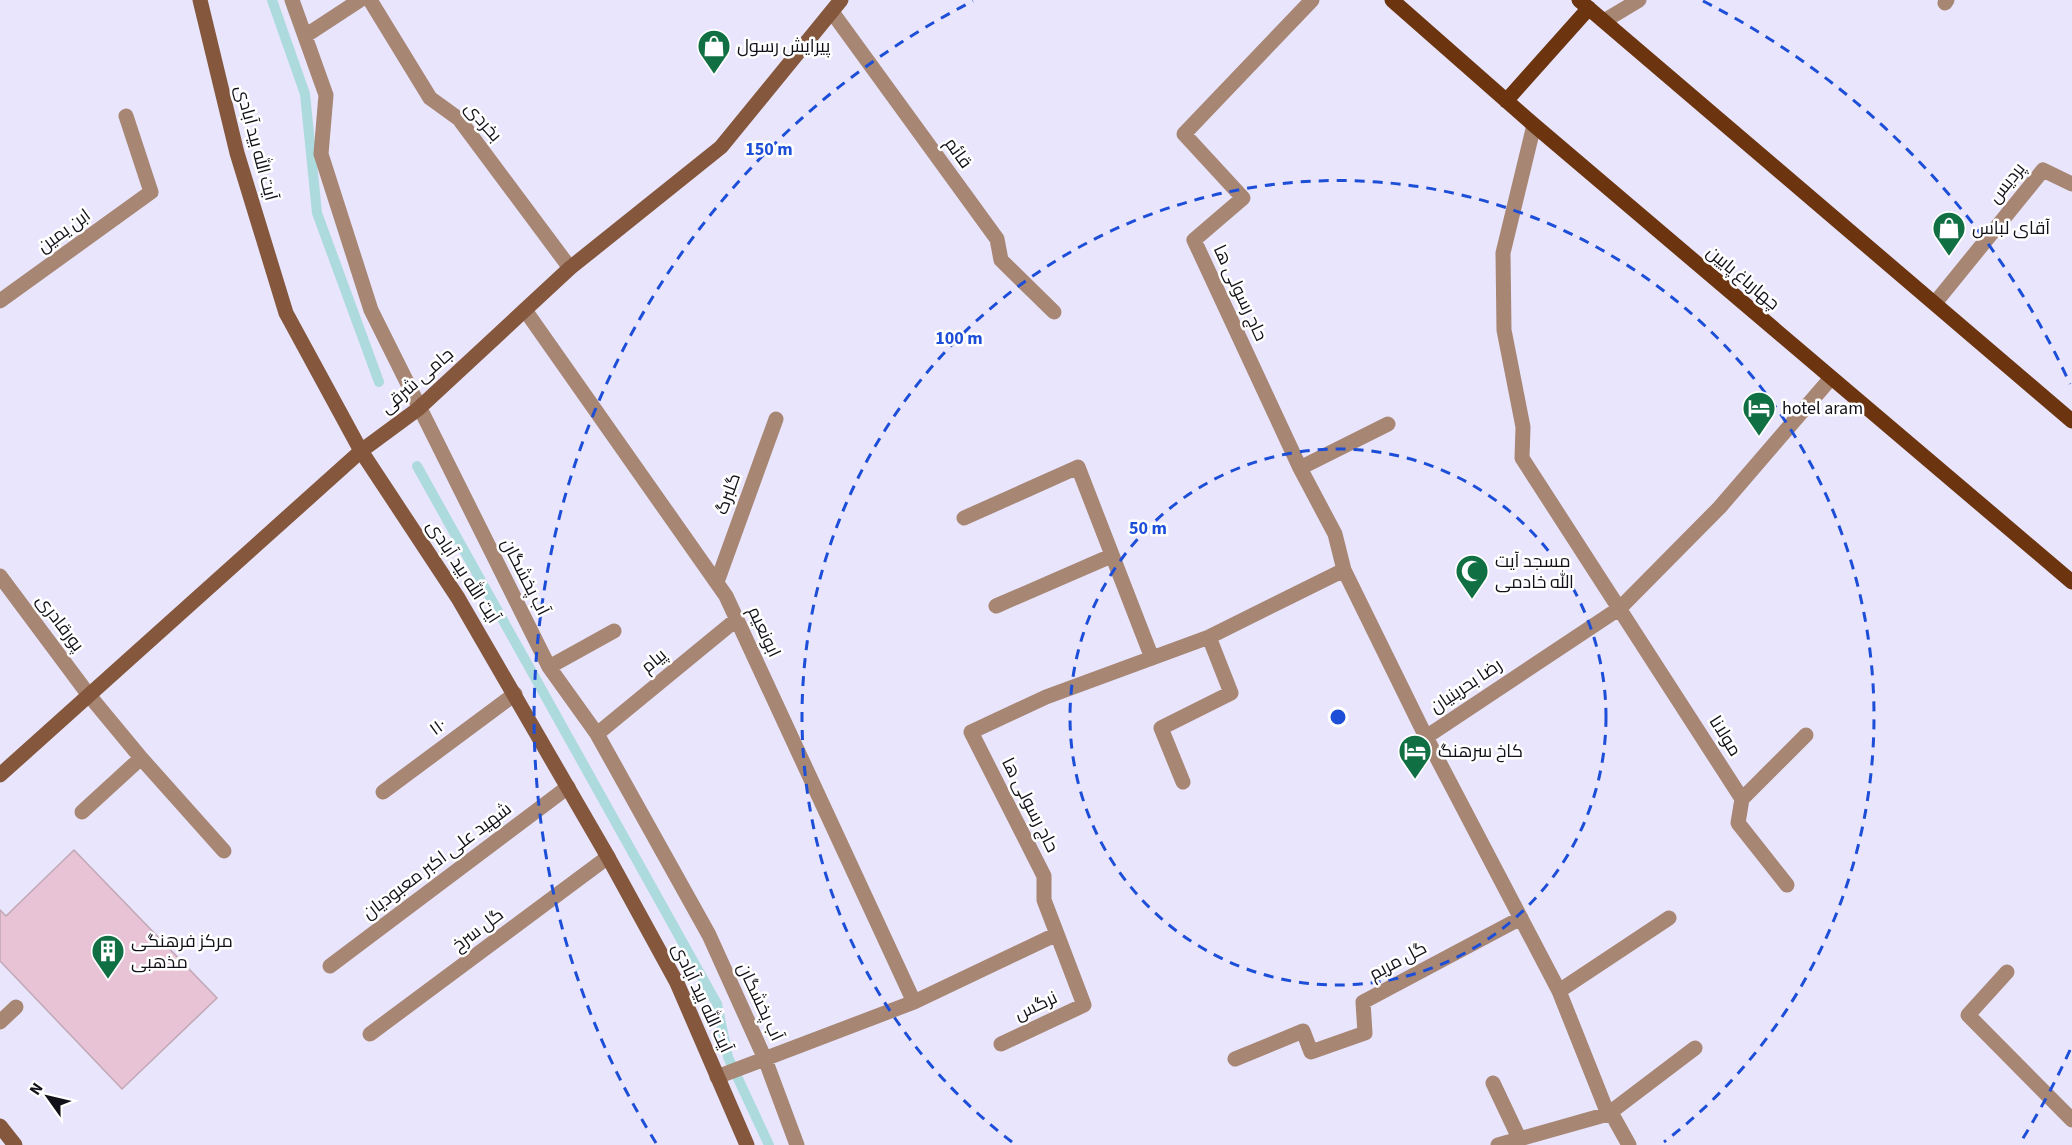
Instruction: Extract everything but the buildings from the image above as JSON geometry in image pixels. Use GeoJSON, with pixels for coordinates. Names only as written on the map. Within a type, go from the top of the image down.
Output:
{"type":"FeatureCollection","features":[{"type":"Feature","properties":{"kind":"main road","name":"چهارباغ پایین"},"geometry":{"type":"LineString","coordinates":[[1392,0],[1534,125],[2072,582]]}},
{"type":"Feature","properties":{"kind":"main road"},"geometry":{"type":"LineString","coordinates":[[1506,101],[1584,4],[2072,422]]}},
{"type":"Feature","properties":{"kind":"street","name":"آیت الله بید آبادی"},"geometry":{"type":"LineString","coordinates":[[200,0],[237,153],[285,313],[361,452],[458,598],[515,694],[538,740],[609,857],[677,983],[747,1145]]}},
{"type":"Feature","properties":{"kind":"street","name":"آب پخشگان"},"geometry":{"type":"LineString","coordinates":[[292,0],[326,95],[321,154],[371,310],[418,409],[549,667],[597,734],[709,935],[765,1059],[797,1145]]}},
{"type":"Feature","properties":{"kind":"street"},"geometry":{"type":"LineString","coordinates":[[305,36],[360,0]]}},
{"type":"Feature","properties":{"kind":"street","name":"بخردی"},"geometry":{"type":"LineString","coordinates":[[370,0],[430,98],[459,119],[570,268]]}},
{"type":"Feature","properties":{"kind":"street","name":"حاج رسولی ها"},"geometry":{"type":"LineString","coordinates":[[1312,0],[1184,134],[1243,198],[1194,240],[1300,468],[1335,534],[1344,570],[1425,736]]}},
{"type":"Feature","properties":{"kind":"street"},"geometry":{"type":"LineString","coordinates":[[1604,21],[1639,0]]}},
{"type":"Feature","properties":{"kind":"street","name":"جامی شرقی"},"geometry":{"type":"LineString","coordinates":[[0,775],[361,452],[418,409],[570,268],[721,147],[837,6]]}},
{"type":"Feature","properties":{"kind":"street","name":"قائم"},"geometry":{"type":"LineString","coordinates":[[837,6],[997,239],[1001,260],[1054,312]]}},
{"type":"Feature","properties":{"kind":"street","name":"ابن یمین"},"geometry":{"type":"LineString","coordinates":[[0,302],[152,192],[126,116]]}},
{"type":"Feature","properties":{"kind":"street"},"geometry":{"type":"LineString","coordinates":[[1534,125],[1503,253],[1504,330],[1523,427],[1522,458],[1620,608]]}},
{"type":"Feature","properties":{"kind":"street","name":"پردیس"},"geometry":{"type":"LineString","coordinates":[[1935,303],[2043,170],[2072,184]]}},
{"type":"Feature","properties":{"kind":"street","name":"ابونعیم"},"geometry":{"type":"LineString","coordinates":[[525,310],[717,582],[914,1002]]}},
{"type":"Feature","properties":{"kind":"street","name":"رضا بحرینیان"},"geometry":{"type":"LineString","coordinates":[[1629,1145],[1614,1118],[1608,1114],[1559,991],[1425,736],[1620,608],[1720,507],[1831,378]]}},
{"type":"Feature","properties":{"kind":"street","name":"گلبرگ"},"geometry":{"type":"LineString","coordinates":[[717,582],[776,418]]}},
{"type":"Feature","properties":{"kind":"street"},"geometry":{"type":"LineString","coordinates":[[1300,468],[1388,424]]}},
{"type":"Feature","properties":{"kind":"street"},"geometry":{"type":"LineString","coordinates":[[964,518],[1078,467],[1152,658]]}},
{"type":"Feature","properties":{"kind":"street"},"geometry":{"type":"LineString","coordinates":[[996,606],[1111,556]]}},
{"type":"Feature","properties":{"kind":"street","name":"حاج رسولی ها"},"geometry":{"type":"LineString","coordinates":[[1057,934],[1044,900],[1044,876],[971,732],[1046,697],[1209,637],[1344,570]]}},
{"type":"Feature","properties":{"kind":"street","name":"پورقادری"},"geometry":{"type":"LineString","coordinates":[[0,576],[88,694],[141,758],[224,851]]}},
{"type":"Feature","properties":{"kind":"street","name":"مولانا"},"geometry":{"type":"LineString","coordinates":[[1620,608],[1742,799]]}},
{"type":"Feature","properties":{"kind":"street","name":"پیام"},"geometry":{"type":"LineString","coordinates":[[597,734],[736,619]]}},
{"type":"Feature","properties":{"kind":"street"},"geometry":{"type":"LineString","coordinates":[[549,667],[614,631]]}},
{"type":"Feature","properties":{"kind":"street"},"geometry":{"type":"LineString","coordinates":[[1184,782],[1161,728],[1231,693],[1209,637]]}},
{"type":"Feature","properties":{"kind":"street","name":"۱۱۰"},"geometry":{"type":"LineString","coordinates":[[383,792],[515,694]]}},
{"type":"Feature","properties":{"kind":"street"},"geometry":{"type":"LineString","coordinates":[[1787,885],[1738,823],[1742,799],[1806,735]]}},
{"type":"Feature","properties":{"kind":"street"},"geometry":{"type":"LineString","coordinates":[[82,812],[141,758]]}},
{"type":"Feature","properties":{"kind":"street","name":"شهید علی اکبر معبودیان"},"geometry":{"type":"LineString","coordinates":[[330,966],[568,787]]}},
{"type":"Feature","properties":{"kind":"street","name":"گل سرخ"},"geometry":{"type":"LineString","coordinates":[[370,1034],[609,857]]}},
{"type":"Feature","properties":{"kind":"street","name":"گل مریم"},"geometry":{"type":"LineString","coordinates":[[1235,1059],[1303,1030],[1311,1052],[1365,1034],[1363,1002],[1521,918]]}},
{"type":"Feature","properties":{"kind":"street"},"geometry":{"type":"LineString","coordinates":[[1559,991],[1669,918]]}},
{"type":"Feature","properties":{"kind":"street"},"geometry":{"type":"LineString","coordinates":[[717,1077],[914,1002],[1057,934]]}},
{"type":"Feature","properties":{"kind":"street","name":"نرگس"},"geometry":{"type":"LineString","coordinates":[[1001,1044],[1084,1005],[1057,934]]}},
{"type":"Feature","properties":{"kind":"street"},"geometry":{"type":"LineString","coordinates":[[2007,972],[1968,1015],[2072,1120]]}},
{"type":"Feature","properties":{"kind":"street"},"geometry":{"type":"LineString","coordinates":[[0,1022],[16,1007]]}},
{"type":"Feature","properties":{"kind":"street"},"geometry":{"type":"LineString","coordinates":[[1498,1145],[1608,1114],[1695,1048]]}},
{"type":"Feature","properties":{"kind":"street"},"geometry":{"type":"LineString","coordinates":[[1493,1083],[1520,1138]]}},
{"type":"Feature","properties":{"kind":"street"},"geometry":{"type":"LineString","coordinates":[[0,1126],[15,1145]]}},
{"type":"Feature","properties":{"kind":"waterway"},"geometry":{"type":"LineString","coordinates":[[272,0],[305,94],[317,213],[379,382]]}},
{"type":"Feature","properties":{"kind":"waterway"},"geometry":{"type":"LineString","coordinates":[[417,466],[717,1004],[728,1057],[769,1145]]}},
{"type":"Feature","properties":{"kind":"place","name":"پیرایش رسول"},"geometry":{"type":"Point","coordinates":[714,75]}},
{"type":"Feature","properties":{"kind":"place","name":"آقای لباس"},"geometry":{"type":"Point","coordinates":[1949,257]}},
{"type":"Feature","properties":{"kind":"place","name":"hotel aram"},"geometry":{"type":"Point","coordinates":[1759,437]}},
{"type":"Feature","properties":{"kind":"place","name":"مسجد آیت الله خادمی"},"geometry":{"type":"Point","coordinates":[1472,600]}},
{"type":"Feature","properties":{"kind":"place","name":"کاخ سرهنگ"},"geometry":{"type":"Point","coordinates":[1415,780]}},
{"type":"Feature","properties":{"kind":"place","name":"مرکز فرهنگی مذهبی"},"geometry":{"type":"Point","coordinates":[108,980]}}]}
